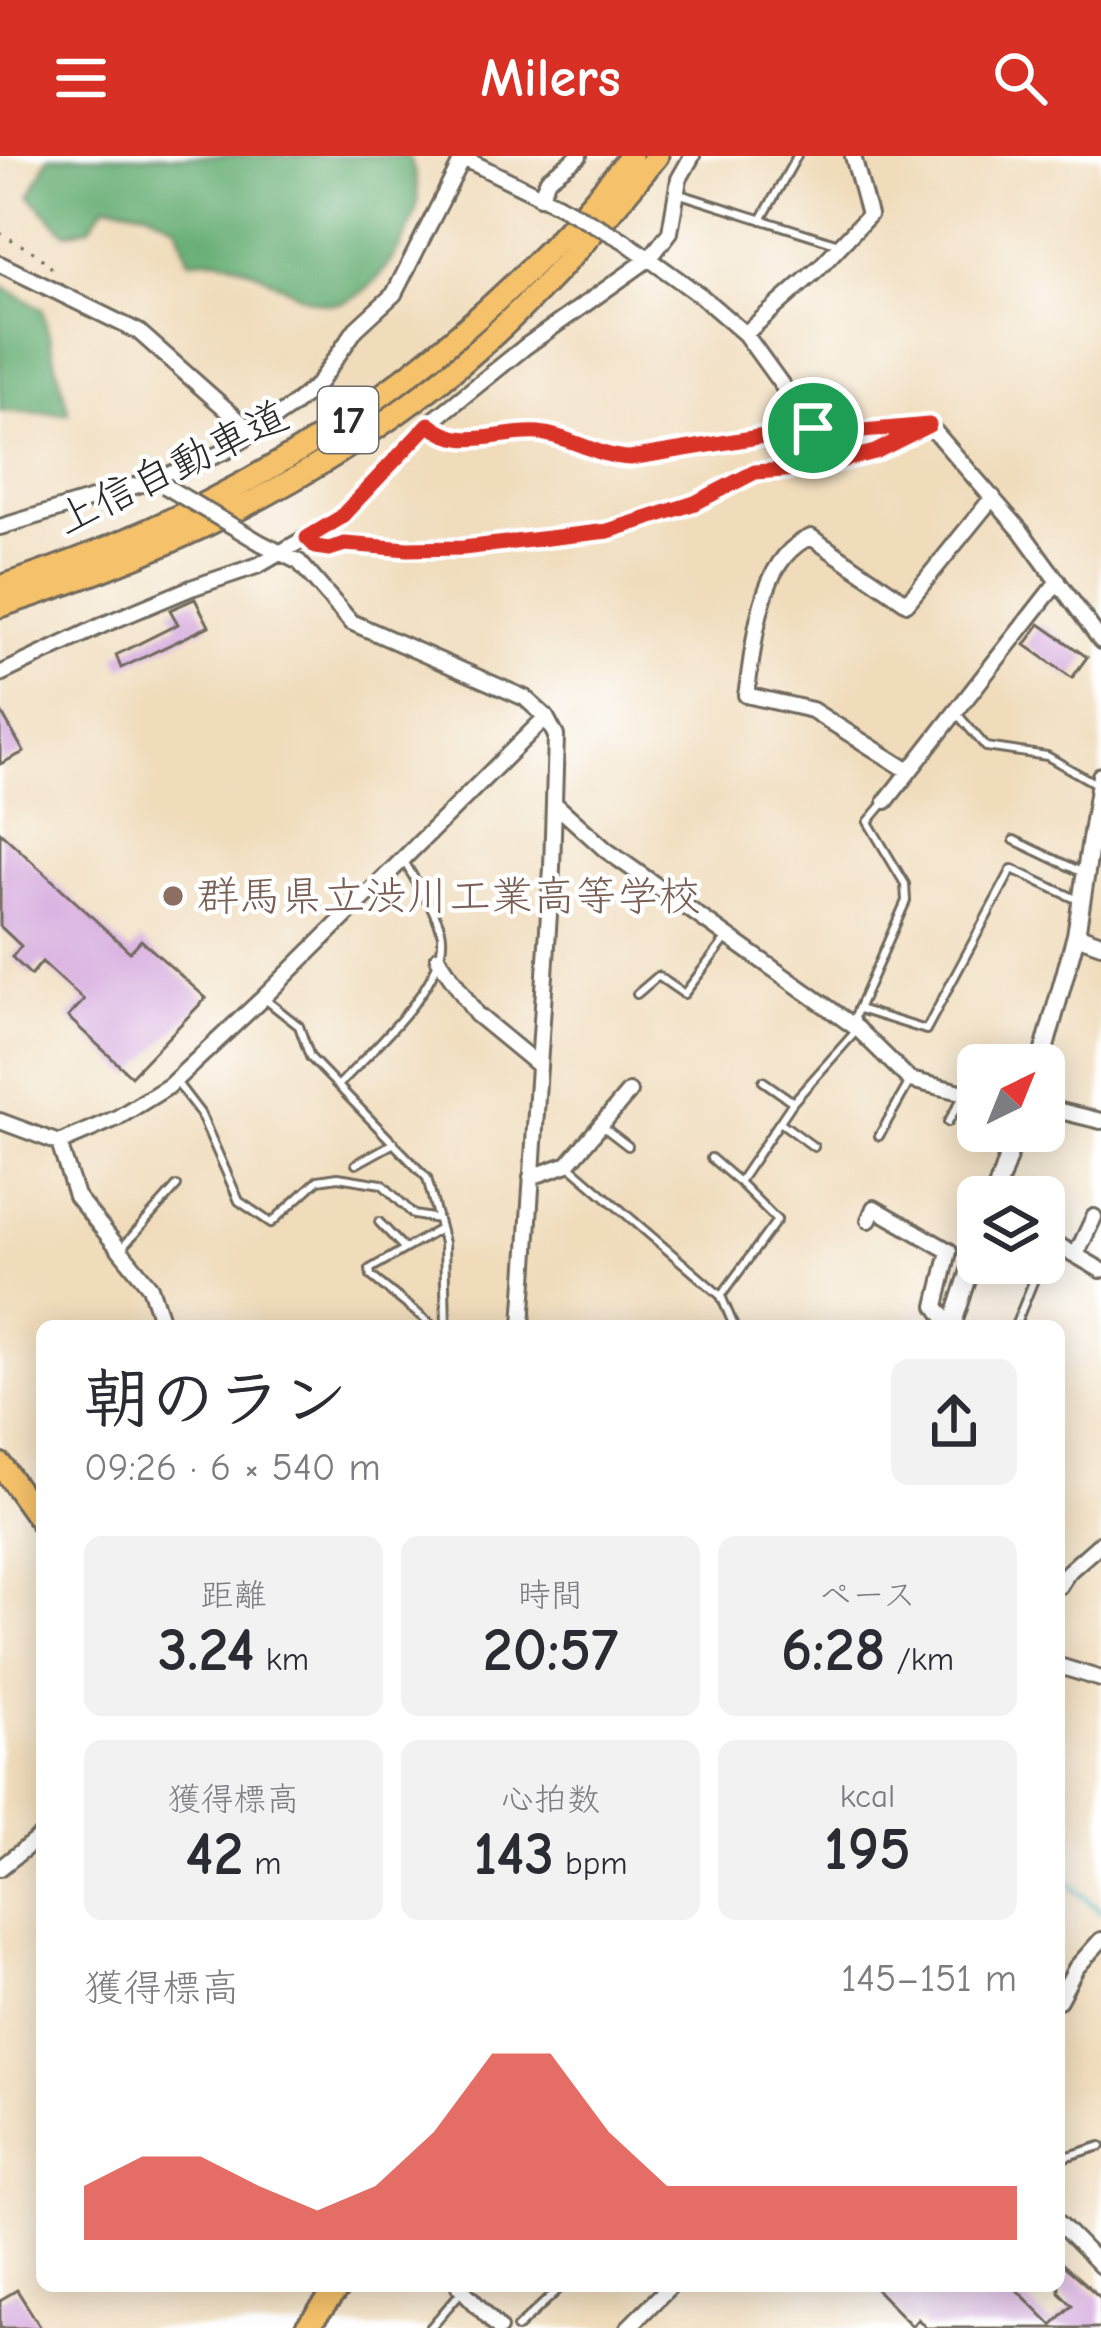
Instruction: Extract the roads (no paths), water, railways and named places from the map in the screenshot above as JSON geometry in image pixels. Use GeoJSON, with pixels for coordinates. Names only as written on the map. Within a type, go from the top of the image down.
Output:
{"type":"FeatureCollection","features":[{"type":"Feature","properties":{"kind":"main road","name":"上信自動車道"},"geometry":{"type":"LineString","coordinates":[[0,587],[133,540],[281,463],[367,407],[429,363],[486,313],[545,256],[631,156]]}},
{"type":"Feature","properties":{"kind":"main road","name":"上信自動車道"},"geometry":{"type":"LineString","coordinates":[[0,606],[142,555],[248,506],[380,424],[441,381],[538,292],[657,156]]}},
{"type":"Feature","properties":{"kind":"main road"},"geometry":{"type":"LineString","coordinates":[[0,1464],[36,1515]]}},
{"type":"Feature","properties":{"kind":"main road"},"geometry":{"type":"LineString","coordinates":[[306,2328],[335,2292]]}},
{"type":"Feature","properties":{"kind":"street"},"geometry":{"type":"LineString","coordinates":[[540,197],[548,178],[578,156]]}},
{"type":"Feature","properties":{"kind":"street"},"geometry":{"type":"LineString","coordinates":[[0,674],[105,624],[259,566],[340,518],[429,424],[526,346],[650,258],[670,232],[679,179],[692,156]]}},
{"type":"Feature","properties":{"kind":"street"},"geometry":{"type":"LineString","coordinates":[[745,334],[843,245],[869,215],[853,156]]}},
{"type":"Feature","properties":{"kind":"street"},"geometry":{"type":"LineString","coordinates":[[0,527],[163,482],[226,451],[317,385],[356,328],[394,294],[461,157],[650,258],[745,334],[813,428]]}},
{"type":"Feature","properties":{"kind":"street"},"geometry":{"type":"LineString","coordinates":[[0,264],[139,332],[253,433]]}},
{"type":"Feature","properties":{"kind":"street"},"geometry":{"type":"LineString","coordinates":[[429,424],[441,435],[459,440],[541,433],[606,457],[630,458],[813,428],[841,433],[929,425]]}},
{"type":"Feature","properties":{"kind":"street"},"geometry":{"type":"LineString","coordinates":[[307,538],[316,547],[329,549],[345,544],[426,548],[608,531],[695,503],[755,472],[812,468],[875,452],[929,425]]}},
{"type":"Feature","properties":{"kind":"street"},"geometry":{"type":"LineString","coordinates":[[929,425],[993,497],[1101,641]]}},
{"type":"Feature","properties":{"kind":"street"},"geometry":{"type":"LineString","coordinates":[[163,482],[278,554],[299,562],[351,622],[525,698],[546,717],[556,736],[522,1320]]}},
{"type":"Feature","properties":{"kind":"street"},"geometry":{"type":"LineString","coordinates":[[909,771],[812,710],[746,695],[766,584],[801,541],[812,537],[907,603],[993,497]]}},
{"type":"Feature","properties":{"kind":"street"},"geometry":{"type":"LineString","coordinates":[[886,801],[1058,581]]}},
{"type":"Feature","properties":{"kind":"street"},"geometry":{"type":"LineString","coordinates":[[0,1120],[59,1143],[117,1118],[175,1080],[546,717]]}},
{"type":"Feature","properties":{"kind":"street"},"geometry":{"type":"LineString","coordinates":[[1046,1044],[1076,935],[1084,874],[1094,851],[1100,781]]}},
{"type":"Feature","properties":{"kind":"street"},"geometry":{"type":"LineString","coordinates":[[555,804],[605,850],[858,1029],[910,1080],[957,1091]]}},
{"type":"Feature","properties":{"kind":"street"},"geometry":{"type":"LineString","coordinates":[[1076,935],[1101,944]]}},
{"type":"Feature","properties":{"kind":"street"},"geometry":{"type":"LineString","coordinates":[[438,958],[476,1014],[538,1065]]}},
{"type":"Feature","properties":{"kind":"street"},"geometry":{"type":"LineString","coordinates":[[531,1177],[568,1165],[629,1092]]}},
{"type":"Feature","properties":{"kind":"street"},"geometry":{"type":"LineString","coordinates":[[1065,1112],[1101,1120]]}},
{"type":"Feature","properties":{"kind":"street"},"geometry":{"type":"LineString","coordinates":[[59,1143],[76,1196],[150,1287],[160,1320]]}},
{"type":"Feature","properties":{"kind":"street"},"geometry":{"type":"LineString","coordinates":[[869,1220],[874,1208],[950,1251],[936,1306],[946,1320]]}},
{"type":"Feature","properties":{"kind":"street"},"geometry":{"type":"LineString","coordinates":[[1076,1255],[1094,1217]]}},
{"type":"Feature","properties":{"kind":"street"},"geometry":{"type":"LineString","coordinates":[[1065,1249],[1101,1270]]}},
{"type":"Feature","properties":{"kind":"street"},"geometry":{"type":"LineString","coordinates":[[953,1320],[965,1284]]}},
{"type":"Feature","properties":{"kind":"street"},"geometry":{"type":"LineString","coordinates":[[1065,1577],[1101,1543]]}},
{"type":"Feature","properties":{"kind":"street"},"geometry":{"type":"LineString","coordinates":[[1065,1668],[1101,1679]]}},
{"type":"Feature","properties":{"kind":"street"},"geometry":{"type":"LineString","coordinates":[[0,1868],[36,1840]]}},
{"type":"Feature","properties":{"kind":"street"},"geometry":{"type":"LineString","coordinates":[[1065,1989],[1101,1940]]}},
{"type":"Feature","properties":{"kind":"street"},"geometry":{"type":"LineString","coordinates":[[1065,2229],[1101,2266]]}},
{"type":"Feature","properties":{"kind":"street"},"geometry":{"type":"LineString","coordinates":[[465,2292],[499,2328]]}},
{"type":"Feature","properties":{"kind":"street"},"geometry":{"type":"LineString","coordinates":[[628,2328],[664,2292]]}},
{"type":"Feature","properties":{"kind":"lane"},"geometry":{"type":"LineString","coordinates":[[761,220],[797,156]]}},
{"type":"Feature","properties":{"kind":"lane"},"geometry":{"type":"LineString","coordinates":[[677,193],[843,245]]}},
{"type":"Feature","properties":{"kind":"lane"},"geometry":{"type":"LineString","coordinates":[[955,712],[986,747],[1047,756],[1100,781]]}},
{"type":"Feature","properties":{"kind":"lane"},"geometry":{"type":"LineString","coordinates":[[739,1182],[793,1102],[858,1029],[855,1016],[906,901],[905,884],[868,822],[886,801]]}},
{"type":"Feature","properties":{"kind":"lane"},"geometry":{"type":"LineString","coordinates":[[1014,840],[1084,874]]}},
{"type":"Feature","properties":{"kind":"lane"},"geometry":{"type":"LineString","coordinates":[[338,1086],[402,1018],[435,971],[442,934],[402,858]]}},
{"type":"Feature","properties":{"kind":"lane"},"geometry":{"type":"LineString","coordinates":[[859,1009],[926,1030],[1012,868],[1081,901]]}},
{"type":"Feature","properties":{"kind":"lane"},"geometry":{"type":"LineString","coordinates":[[637,994],[658,976],[684,994],[728,936]]}},
{"type":"Feature","properties":{"kind":"lane"},"geometry":{"type":"LineString","coordinates":[[263,998],[299,1026],[310,1058],[427,1178],[440,1229],[446,1320]]}},
{"type":"Feature","properties":{"kind":"lane"},"geometry":{"type":"LineString","coordinates":[[175,1080],[200,1113],[239,1201],[271,1222],[318,1180],[338,1177],[382,1184],[414,1215],[438,1219]]}},
{"type":"Feature","properties":{"kind":"lane"},"geometry":{"type":"LineString","coordinates":[[879,1136],[910,1080]]}},
{"type":"Feature","properties":{"kind":"lane"},"geometry":{"type":"LineString","coordinates":[[763,1081],[793,1102]]}},
{"type":"Feature","properties":{"kind":"lane"},"geometry":{"type":"LineString","coordinates":[[948,1122],[957,1112]]}},
{"type":"Feature","properties":{"kind":"lane"},"geometry":{"type":"LineString","coordinates":[[780,1122],[814,1147]]}},
{"type":"Feature","properties":{"kind":"lane"},"geometry":{"type":"LineString","coordinates":[[602,1126],[628,1146]]}},
{"type":"Feature","properties":{"kind":"lane"},"geometry":{"type":"LineString","coordinates":[[356,1164],[394,1143]]}},
{"type":"Feature","properties":{"kind":"lane"},"geometry":{"type":"LineString","coordinates":[[711,1158],[777,1220],[721,1296]]}},
{"type":"Feature","properties":{"kind":"lane"},"geometry":{"type":"LineString","coordinates":[[568,1165],[721,1296],[731,1320]]}},
{"type":"Feature","properties":{"kind":"lane"},"geometry":{"type":"LineString","coordinates":[[121,1250],[178,1186]]}},
{"type":"Feature","properties":{"kind":"lane"},"geometry":{"type":"LineString","coordinates":[[379,1222],[404,1248]]}},
{"type":"Feature","properties":{"kind":"lane"},"geometry":{"type":"LineString","coordinates":[[426,1320],[371,1276],[370,1269],[440,1229]]}},
{"type":"Feature","properties":{"kind":"lane"},"geometry":{"type":"LineString","coordinates":[[1017,1320],[1032,1284]]}},
{"type":"Feature","properties":{"kind":"lane"},"geometry":{"type":"LineString","coordinates":[[1065,2156],[1101,2146]]}},
{"type":"Feature","properties":{"kind":"lane"},"geometry":{"type":"LineString","coordinates":[[430,2328],[458,2292]]}},
{"type":"Feature","properties":{"kind":"lane"},"geometry":{"type":"LineString","coordinates":[[518,2328],[556,2292]]}},
{"type":"Feature","properties":{"kind":"waterway"},"geometry":{"type":"LineString","coordinates":[[1065,1879],[1101,1912]]}},
{"type":"Feature","properties":{"kind":"place","name":"群馬県立渋川工業高等学校"},"geometry":{"type":"Point","coordinates":[173,896]}}]}
